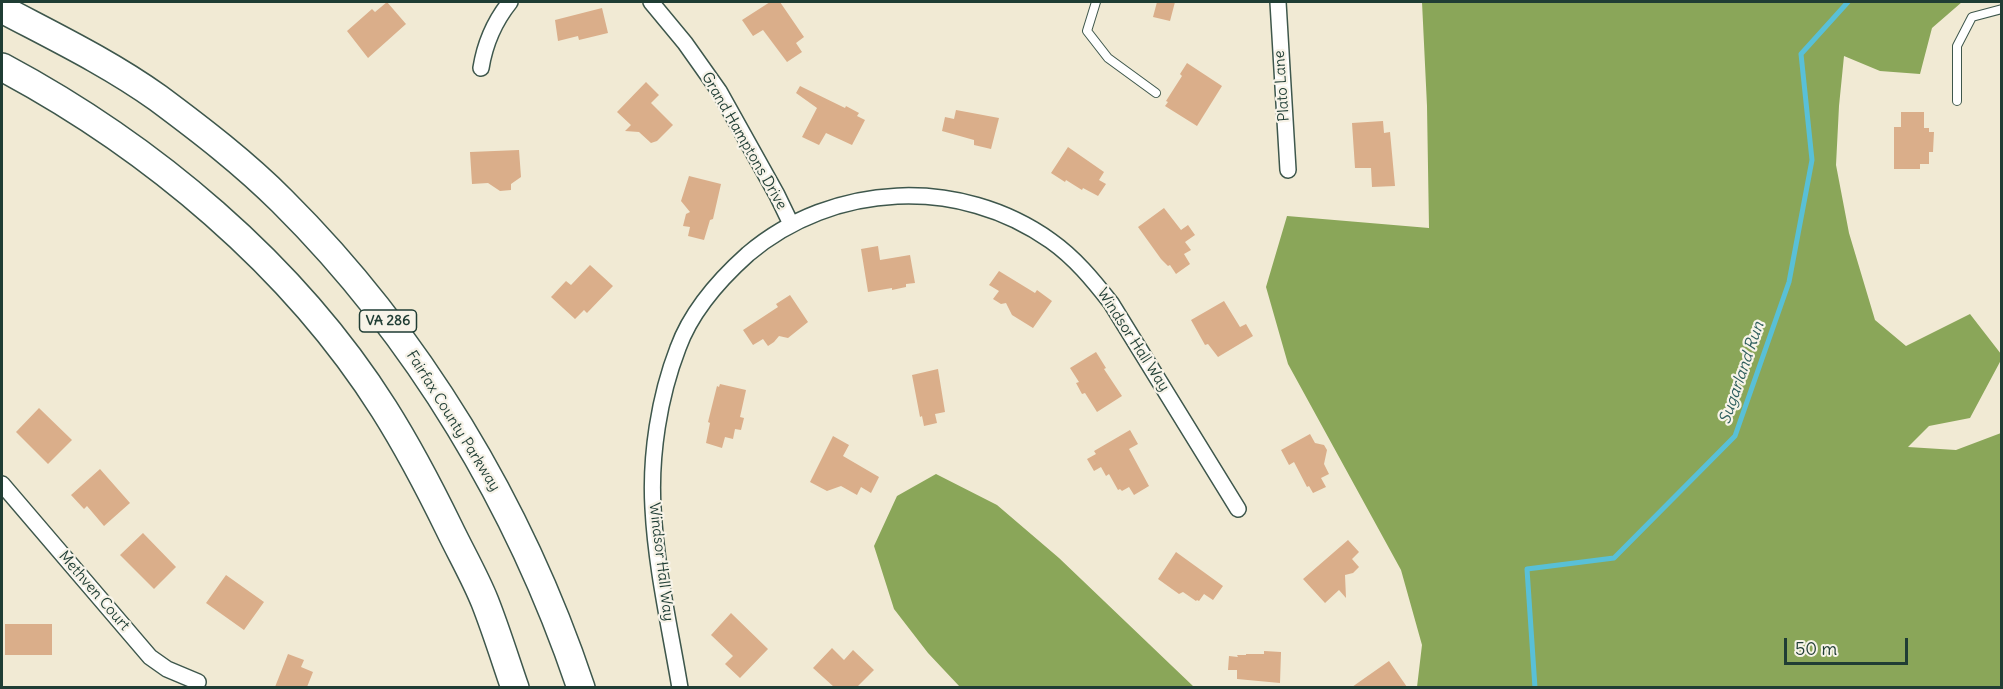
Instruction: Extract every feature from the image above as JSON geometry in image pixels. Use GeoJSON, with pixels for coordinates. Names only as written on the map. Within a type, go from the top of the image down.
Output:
{"type":"FeatureCollection","features":[{"type":"Feature","properties":{"kind":"highway"},"geometry":{"type":"LineString","coordinates":[[13,2],[77,48]]}},
{"type":"Feature","properties":{"kind":"highway","name":"Fairfax County Parkway"},"geometry":{"type":"LineString","coordinates":[[2,9],[117,71],[157,98],[243,165],[282,201],[394,328],[425,371],[500,497],[564,636],[581,687]]}},
{"type":"Feature","properties":{"kind":"highway"},"geometry":{"type":"LineString","coordinates":[[2,67],[42,89],[121,139],[172,178],[212,211],[251,248],[323,327],[383,408],[430,490],[484,600],[515,687]]}},
{"type":"Feature","properties":{"kind":"street"},"geometry":{"type":"LineString","coordinates":[[481,68],[488,37],[499,15],[510,2]]}},
{"type":"Feature","properties":{"kind":"street","name":"Grand Hamptons Drive"},"geometry":{"type":"LineString","coordinates":[[651,2],[685,42],[719,91],[791,224]]}},
{"type":"Feature","properties":{"kind":"street","name":"Plato Lane"},"geometry":{"type":"LineString","coordinates":[[1278,2],[1288,171]]}},
{"type":"Feature","properties":{"kind":"street","name":"Windsor Hall Way"},"geometry":{"type":"LineString","coordinates":[[680,687],[656,548],[653,506],[654,456],[667,383],[678,346],[693,318],[713,291],[761,243],[791,224],[818,212],[855,201],[875,198],[906,196],[936,198],[967,203],[996,212],[1025,225],[1050,241],[1090,276],[1111,303],[1238,509]]}},
{"type":"Feature","properties":{"kind":"street","name":"Methven Court"},"geometry":{"type":"LineString","coordinates":[[2,484],[150,657],[167,669],[198,682]]}},
{"type":"Feature","properties":{"kind":"lane"},"geometry":{"type":"LineString","coordinates":[[1096,2],[1087,31],[1108,58],[1156,93]]}},
{"type":"Feature","properties":{"kind":"lane"},"geometry":{"type":"LineString","coordinates":[[1957,101],[1957,46],[1972,17],[2001,9]]}},
{"type":"Feature","properties":{"kind":"green space"},"geometry":{"type":"Polygon","coordinates":[[[1422,2],[1962,2],[1932,28],[1920,74],[1880,71],[1844,56],[1836,165],[1849,233],[1875,320],[1906,346],[1970,314],[2001,354],[2001,360],[1970,418],[1929,426],[1908,447],[1956,450],[2001,433],[2001,687],[1417,687],[1422,645],[1401,570],[1288,364],[1266,287],[1287,216],[1429,228],[1422,2]]]}},
{"type":"Feature","properties":{"kind":"green space"},"geometry":{"type":"Polygon","coordinates":[[[936,474],[997,505],[1059,558],[1194,687],[960,687],[928,653],[894,609],[874,546],[897,496],[936,474]]]}},
{"type":"Feature","properties":{"kind":"building"},"geometry":{"type":"Polygon","coordinates":[[[387,2],[406,24],[368,58],[347,31],[372,9],[375,12],[387,2]]]}},
{"type":"Feature","properties":{"kind":"building"},"geometry":{"type":"Polygon","coordinates":[[[770,2],[780,2],[804,37],[796,43],[802,52],[787,62],[763,30],[753,36],[742,20],[770,2]]]}},
{"type":"Feature","properties":{"kind":"building"},"geometry":{"type":"Polygon","coordinates":[[[1157,2],[1175,2],[1170,21],[1153,17],[1157,2]]]}},
{"type":"Feature","properties":{"kind":"building"},"geometry":{"type":"Polygon","coordinates":[[[602,8],[608,33],[579,40],[578,36],[558,41],[555,20],[602,8]]]}},
{"type":"Feature","properties":{"kind":"building"},"geometry":{"type":"Polygon","coordinates":[[[1187,63],[1222,86],[1197,126],[1165,106],[1187,63]]]}},
{"type":"Feature","properties":{"kind":"building"},"geometry":{"type":"Polygon","coordinates":[[[646,82],[659,95],[651,103],[673,125],[657,141],[651,143],[639,132],[625,131],[631,125],[617,112],[646,82]]]}},
{"type":"Feature","properties":{"kind":"building"},"geometry":{"type":"Polygon","coordinates":[[[800,86],[859,113],[857,116],[865,120],[852,145],[826,133],[819,145],[802,137],[817,108],[796,93],[800,86]]]}},
{"type":"Feature","properties":{"kind":"building"},"geometry":{"type":"Polygon","coordinates":[[[956,110],[999,118],[991,149],[974,145],[974,140],[942,131],[945,117],[954,119],[956,110]]]}},
{"type":"Feature","properties":{"kind":"building"},"geometry":{"type":"Polygon","coordinates":[[[1901,112],[1924,112],[1924,128],[1929,128],[1929,132],[1934,132],[1933,152],[1929,152],[1929,164],[1920,164],[1920,169],[1894,169],[1894,127],[1901,127],[1901,112]]]}},
{"type":"Feature","properties":{"kind":"building"},"geometry":{"type":"Polygon","coordinates":[[[1383,121],[1384,133],[1390,132],[1395,186],[1372,187],[1371,168],[1355,168],[1352,123],[1383,121]]]}},
{"type":"Feature","properties":{"kind":"building"},"geometry":{"type":"Polygon","coordinates":[[[1068,147],[1104,172],[1099,180],[1106,184],[1098,196],[1066,180],[1065,182],[1051,173],[1068,147]]]}},
{"type":"Feature","properties":{"kind":"building"},"geometry":{"type":"Polygon","coordinates":[[[519,150],[521,177],[511,184],[511,190],[500,191],[488,183],[472,184],[470,152],[519,150]]]}},
{"type":"Feature","properties":{"kind":"building"},"geometry":{"type":"Polygon","coordinates":[[[689,176],[721,184],[713,219],[710,220],[704,240],[688,236],[690,227],[683,226],[686,214],[690,212],[681,201],[689,176]]]}},
{"type":"Feature","properties":{"kind":"building"},"geometry":{"type":"Polygon","coordinates":[[[1164,208],[1181,230],[1188,225],[1195,235],[1185,242],[1191,250],[1184,254],[1190,264],[1176,274],[1170,265],[1168,266],[1161,259],[1138,227],[1164,208]]]}},
{"type":"Feature","properties":{"kind":"building"},"geometry":{"type":"Polygon","coordinates":[[[878,246],[880,260],[910,255],[915,283],[892,290],[892,288],[868,292],[861,249],[878,246]]]}},
{"type":"Feature","properties":{"kind":"building"},"geometry":{"type":"Polygon","coordinates":[[[590,265],[613,286],[587,313],[584,310],[575,319],[551,297],[566,281],[571,285],[590,265]]]}},
{"type":"Feature","properties":{"kind":"building"},"geometry":{"type":"Polygon","coordinates":[[[999,271],[1035,293],[1037,290],[1052,301],[1033,328],[1012,315],[1006,303],[1001,304],[993,299],[999,291],[989,285],[999,271]]]}},
{"type":"Feature","properties":{"kind":"building"},"geometry":{"type":"Polygon","coordinates":[[[790,295],[808,322],[788,338],[779,336],[768,346],[763,339],[753,345],[743,330],[778,307],[776,304],[790,295]]]}},
{"type":"Feature","properties":{"kind":"building"},"geometry":{"type":"Polygon","coordinates":[[[1224,301],[1240,327],[1246,324],[1253,336],[1218,357],[1208,344],[1205,345],[1191,320],[1224,301]]]}},
{"type":"Feature","properties":{"kind":"building"},"geometry":{"type":"Polygon","coordinates":[[[1096,352],[1122,396],[1097,412],[1085,393],[1082,394],[1076,383],[1079,382],[1070,368],[1096,352]]]}},
{"type":"Feature","properties":{"kind":"building"},"geometry":{"type":"Polygon","coordinates":[[[938,369],[945,412],[935,414],[937,423],[924,426],[922,416],[920,417],[912,375],[938,369]]]}},
{"type":"Feature","properties":{"kind":"building"},"geometry":{"type":"Polygon","coordinates":[[[720,384],[746,390],[740,417],[744,418],[741,430],[735,429],[733,439],[725,437],[722,448],[706,443],[710,423],[708,422],[717,386],[719,387],[720,384]]]}},
{"type":"Feature","properties":{"kind":"building"},"geometry":{"type":"Polygon","coordinates":[[[39,408],[72,440],[48,464],[16,432],[39,408]]]}},
{"type":"Feature","properties":{"kind":"building"},"geometry":{"type":"Polygon","coordinates":[[[1130,430],[1138,444],[1129,449],[1149,486],[1134,495],[1129,487],[1122,491],[1118,490],[1109,474],[1106,476],[1101,467],[1094,471],[1087,459],[1096,454],[1094,451],[1130,430]]]}},
{"type":"Feature","properties":{"kind":"building"},"geometry":{"type":"Polygon","coordinates":[[[1310,434],[1315,443],[1324,445],[1327,450],[1324,464],[1329,474],[1321,478],[1326,487],[1313,493],[1309,486],[1307,487],[1294,462],[1289,465],[1281,450],[1310,434]]]}},
{"type":"Feature","properties":{"kind":"building"},"geometry":{"type":"Polygon","coordinates":[[[833,436],[849,445],[843,456],[879,477],[871,493],[861,487],[857,495],[841,486],[827,491],[810,482],[833,436]]]}},
{"type":"Feature","properties":{"kind":"building"},"geometry":{"type":"Polygon","coordinates":[[[100,469],[130,503],[104,526],[87,506],[84,509],[71,495],[100,469]]]}},
{"type":"Feature","properties":{"kind":"building"},"geometry":{"type":"Polygon","coordinates":[[[143,533],[176,567],[154,589],[120,555],[143,533]]]}},
{"type":"Feature","properties":{"kind":"building"},"geometry":{"type":"Polygon","coordinates":[[[1348,540],[1359,552],[1352,559],[1359,567],[1353,573],[1345,575],[1346,598],[1339,590],[1325,603],[1303,579],[1348,540]]]}},
{"type":"Feature","properties":{"kind":"building"},"geometry":{"type":"Polygon","coordinates":[[[1176,552],[1223,586],[1213,600],[1204,594],[1199,601],[1196,601],[1183,592],[1179,594],[1158,579],[1176,552]]]}},
{"type":"Feature","properties":{"kind":"building"},"geometry":{"type":"Polygon","coordinates":[[[226,575],[264,602],[244,630],[206,603],[226,575]]]}},
{"type":"Feature","properties":{"kind":"building"},"geometry":{"type":"Polygon","coordinates":[[[731,613],[768,649],[740,678],[725,664],[733,656],[711,635],[731,613]]]}},
{"type":"Feature","properties":{"kind":"building"},"geometry":{"type":"Polygon","coordinates":[[[5,624],[52,624],[52,655],[5,655],[5,624]]]}},
{"type":"Feature","properties":{"kind":"building"},"geometry":{"type":"Polygon","coordinates":[[[832,648],[844,660],[853,650],[874,670],[857,687],[834,687],[813,668],[832,648]]]}},
{"type":"Feature","properties":{"kind":"building"},"geometry":{"type":"Polygon","coordinates":[[[1264,651],[1281,652],[1280,683],[1237,679],[1237,670],[1228,670],[1229,656],[1264,654],[1264,651]]]}},
{"type":"Feature","properties":{"kind":"building"},"geometry":{"type":"Polygon","coordinates":[[[288,654],[304,660],[301,667],[313,672],[307,687],[275,687],[288,654]]]}},
{"type":"Feature","properties":{"kind":"building"},"geometry":{"type":"Polygon","coordinates":[[[1389,661],[1407,687],[1352,687],[1389,661]]]}},
{"type":"Feature","properties":{"kind":"waterway","name":"Sugarland Run"},"geometry":{"type":"LineString","coordinates":[[1535,688],[1527,569],[1614,558],[1735,436],[1789,282],[1812,160],[1801,54],[1848,2]]}}]}
